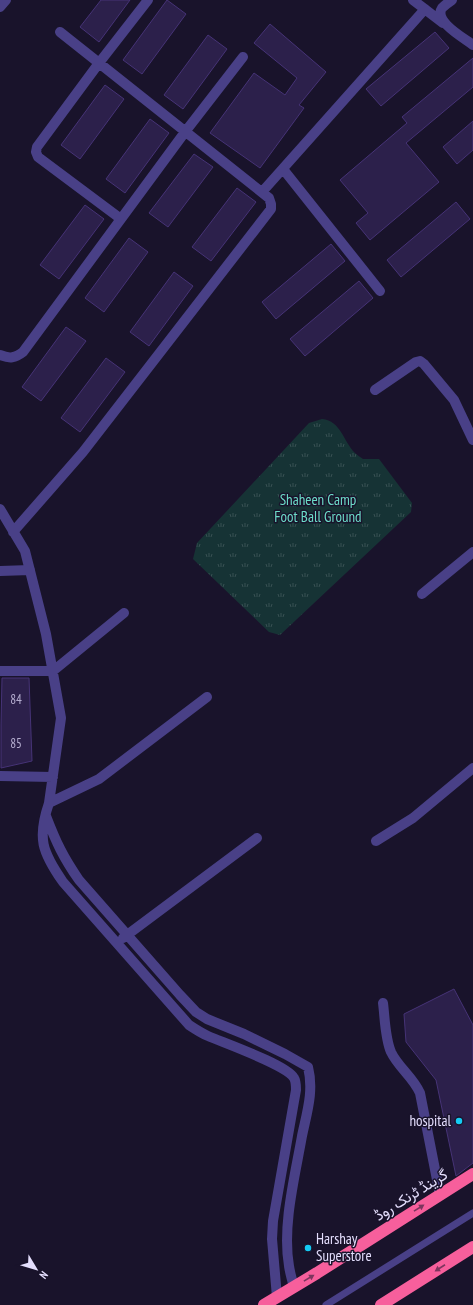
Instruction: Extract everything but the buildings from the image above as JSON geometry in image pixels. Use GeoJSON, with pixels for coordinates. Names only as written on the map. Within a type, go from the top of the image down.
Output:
{"type":"FeatureCollection","features":[{"type":"Feature","properties":{"kind":"highway","name":"گرینڈ ٹرنک روڈ"},"geometry":{"type":"LineString","coordinates":[[264,1305],[473,1174]]}},
{"type":"Feature","properties":{"kind":"highway"},"geometry":{"type":"LineString","coordinates":[[382,1305],[473,1247]]}},
{"type":"Feature","properties":{"kind":"street"},"geometry":{"type":"LineString","coordinates":[[0,8],[6,0]]}},
{"type":"Feature","properties":{"kind":"street"},"geometry":{"type":"LineString","coordinates":[[121,219],[38,157],[36,147],[148,0]]}},
{"type":"Feature","properties":{"kind":"street"},"geometry":{"type":"LineString","coordinates":[[413,0],[473,45]]}},
{"type":"Feature","properties":{"kind":"street"},"geometry":{"type":"LineString","coordinates":[[446,24],[441,19],[440,14],[442,8],[452,0]]}},
{"type":"Feature","properties":{"kind":"street"},"geometry":{"type":"LineString","coordinates":[[262,192],[425,9]]}},
{"type":"Feature","properties":{"kind":"street"},"geometry":{"type":"LineString","coordinates":[[13,532],[83,452],[271,209],[269,198],[262,192],[60,32]]}},
{"type":"Feature","properties":{"kind":"street"},"geometry":{"type":"LineString","coordinates":[[0,355],[8,358],[15,358],[23,352],[185,132],[243,57]]}},
{"type":"Feature","properties":{"kind":"street"},"geometry":{"type":"LineString","coordinates":[[283,169],[380,291]]}},
{"type":"Feature","properties":{"kind":"street"},"geometry":{"type":"LineString","coordinates":[[374,390],[416,362],[420,361],[454,400],[473,440]]}},
{"type":"Feature","properties":{"kind":"street"},"geometry":{"type":"LineString","coordinates":[[0,509],[25,551],[46,634],[61,718],[49,803],[45,814],[42,838],[46,855],[63,882],[189,1025],[206,1035],[241,1049],[284,1070],[291,1074],[295,1079],[296,1090],[272,1239],[277,1297]]}},
{"type":"Feature","properties":{"kind":"street"},"geometry":{"type":"LineString","coordinates":[[422,594],[473,552]]}},
{"type":"Feature","properties":{"kind":"street"},"geometry":{"type":"LineString","coordinates":[[0,571],[30,570]]}},
{"type":"Feature","properties":{"kind":"street"},"geometry":{"type":"LineString","coordinates":[[0,671],[53,671],[124,613]]}},
{"type":"Feature","properties":{"kind":"street"},"geometry":{"type":"LineString","coordinates":[[49,803],[98,779],[206,697]]}},
{"type":"Feature","properties":{"kind":"street"},"geometry":{"type":"LineString","coordinates":[[376,841],[413,818],[473,768]]}},
{"type":"Feature","properties":{"kind":"street"},"geometry":{"type":"LineString","coordinates":[[0,776],[53,777]]}},
{"type":"Feature","properties":{"kind":"street"},"geometry":{"type":"LineString","coordinates":[[45,814],[65,861],[79,880],[128,934],[180,996],[196,1012],[208,1019],[244,1034],[285,1054],[308,1067],[311,1079],[310,1094],[296,1173],[288,1233],[289,1266],[294,1287]]}},
{"type":"Feature","properties":{"kind":"street"},"geometry":{"type":"LineString","coordinates":[[117,943],[257,838]]}},
{"type":"Feature","properties":{"kind":"street"},"geometry":{"type":"LineString","coordinates":[[384,1003],[388,1042],[392,1052],[416,1084],[420,1093],[440,1195]]}},
{"type":"Feature","properties":{"kind":"lane"},"geometry":{"type":"LineString","coordinates":[[326,1305],[473,1213]]}},
{"type":"Feature","properties":{"kind":"green space","name":"Shaheen Camp Foot Ball Ground"},"geometry":{"type":"Polygon","coordinates":[[[322,419],[333,423],[338,427],[351,448],[360,457],[363,459],[379,459],[412,503],[411,512],[280,635],[269,632],[193,559],[197,543],[309,423],[322,419]]]}},
{"type":"Feature","properties":{"kind":"place","name":"hospital"},"geometry":{"type":"Point","coordinates":[459,1121]}},
{"type":"Feature","properties":{"kind":"place","name":"Harshay Superstore"},"geometry":{"type":"Point","coordinates":[308,1248]}}]}
